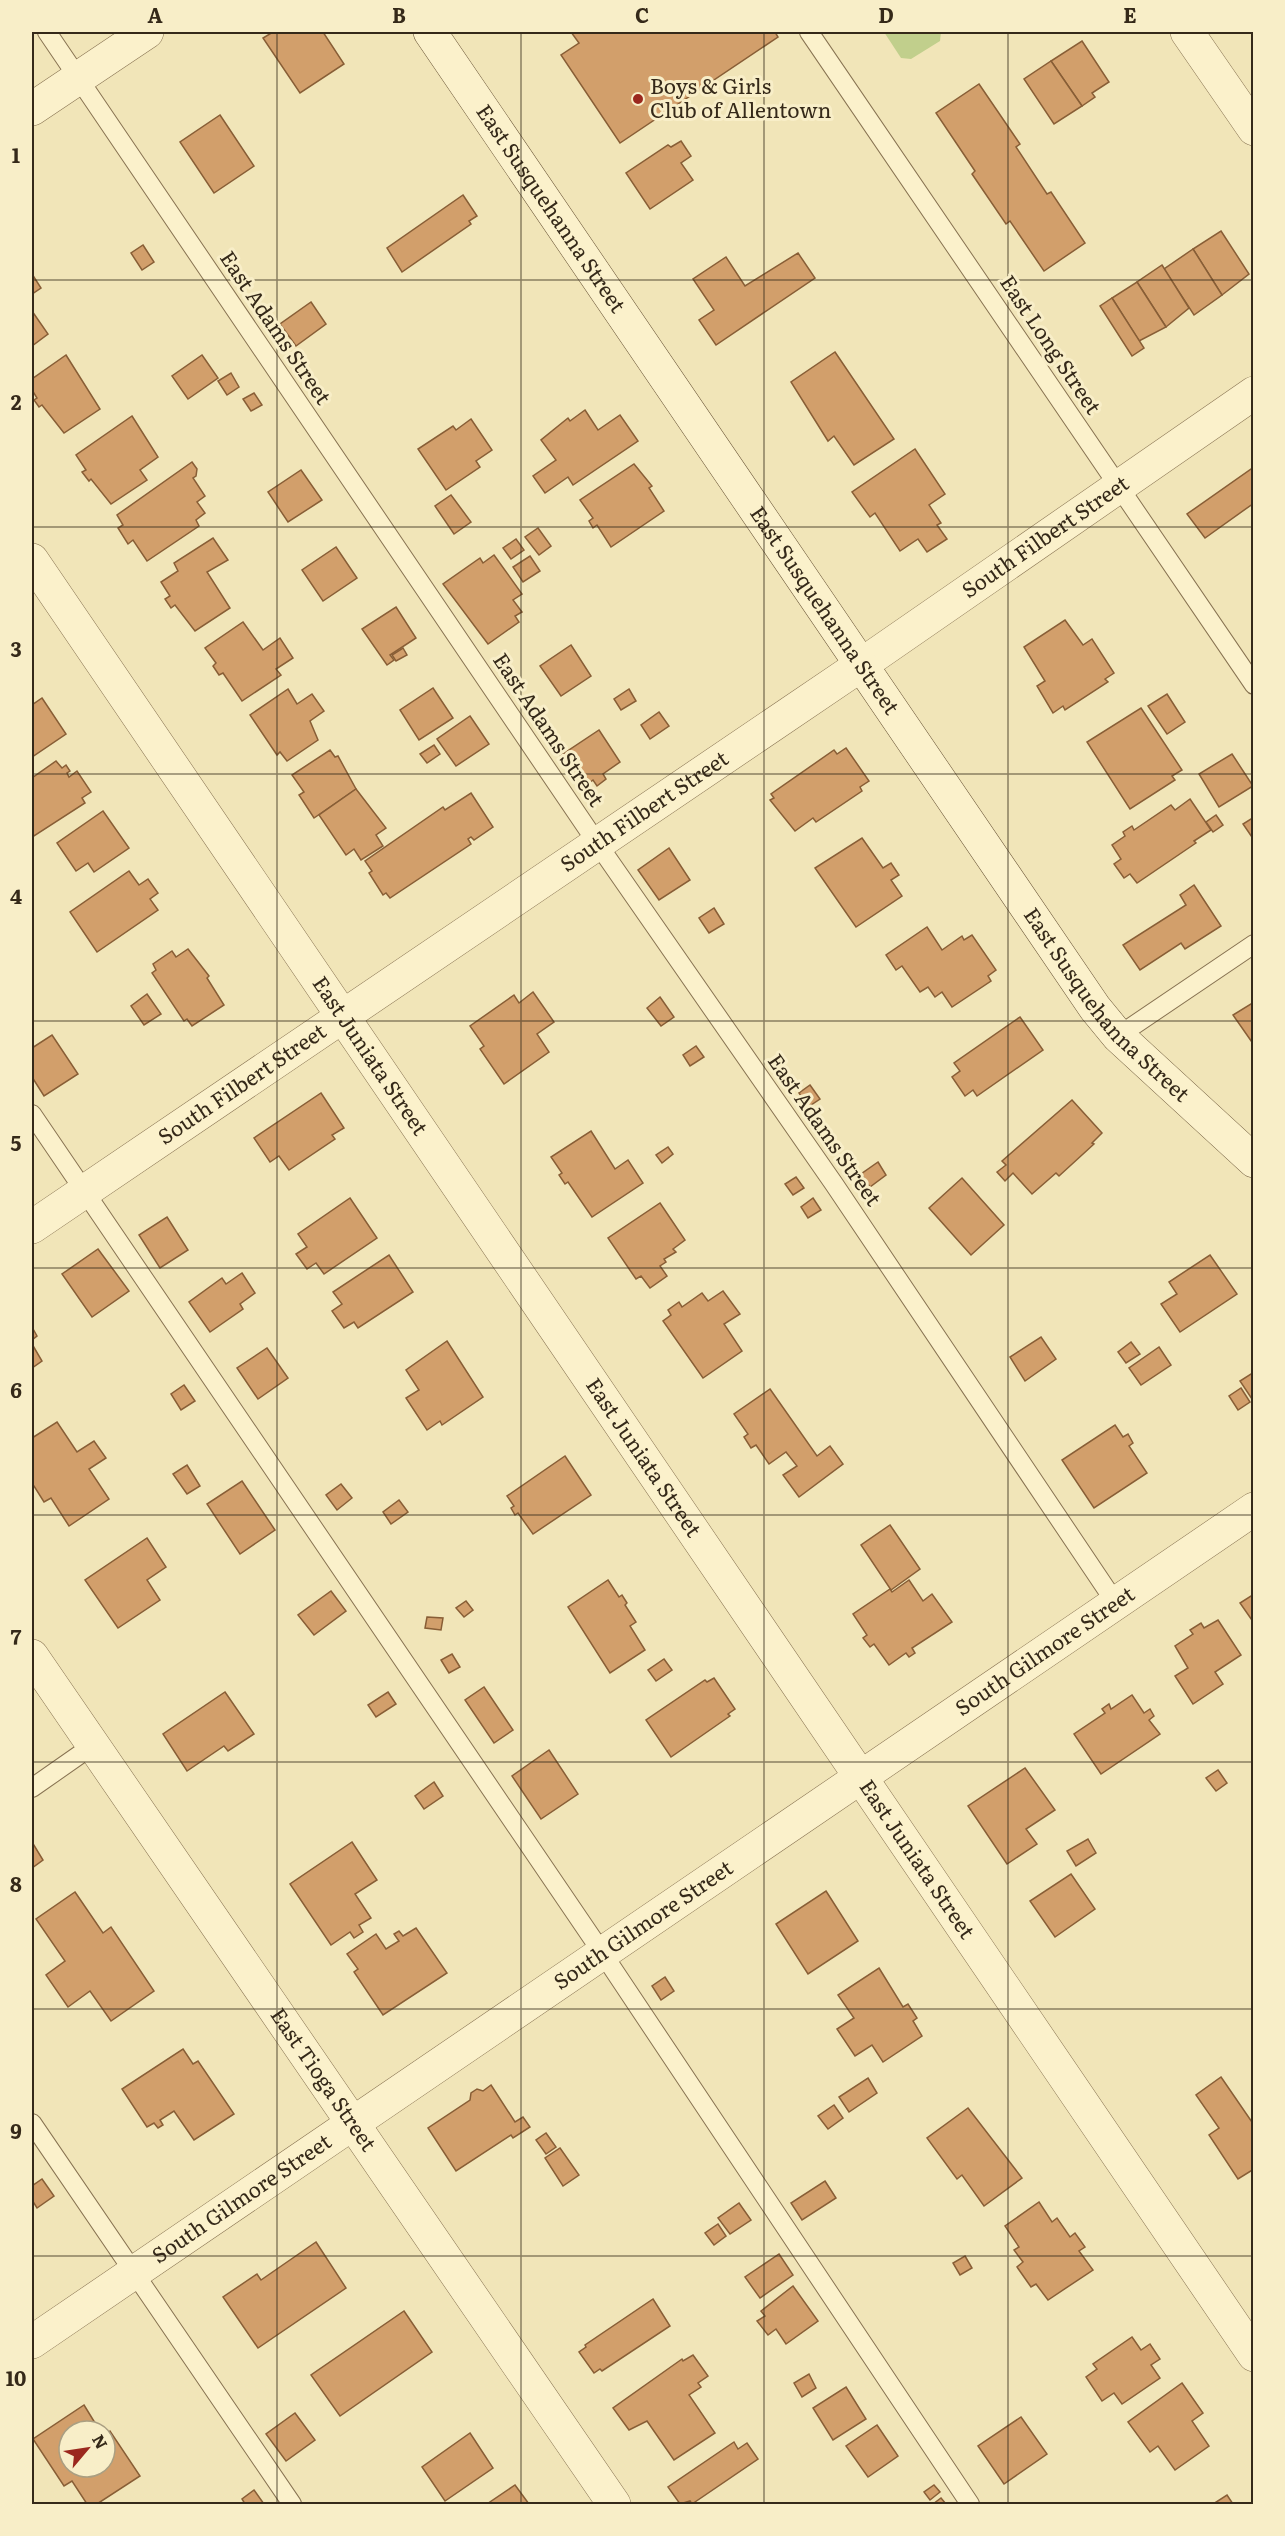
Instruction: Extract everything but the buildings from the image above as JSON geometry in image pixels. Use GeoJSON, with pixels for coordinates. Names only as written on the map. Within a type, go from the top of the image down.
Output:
{"type":"FeatureCollection","features":[{"type":"Feature","properties":{"kind":"street"},"geometry":{"type":"LineString","coordinates":[[32,109],[147,32]]}},
{"type":"Feature","properties":{"kind":"street","name":"East Susquehanna Street"},"geometry":{"type":"LineString","coordinates":[[430,32],[1088,999],[1118,1036],[1254,1161]]}},
{"type":"Feature","properties":{"kind":"street"},"geometry":{"type":"LineString","coordinates":[[1187,32],[1254,129]]}},
{"type":"Feature","properties":{"kind":"street","name":"South Filbert Street"},"geometry":{"type":"LineString","coordinates":[[32,1227],[861,665],[1254,393]]}},
{"type":"Feature","properties":{"kind":"street","name":"East Juniata Street"},"geometry":{"type":"LineString","coordinates":[[32,560],[1254,2355]]}},
{"type":"Feature","properties":{"kind":"street","name":"South Gilmore Street"},"geometry":{"type":"LineString","coordinates":[[32,2342],[352,2126],[860,1775],[1254,1509]]}},
{"type":"Feature","properties":{"kind":"street","name":"East Tioga Street"},"geometry":{"type":"LineString","coordinates":[[32,1656],[352,2126],[614,2505]]}},
{"type":"Feature","properties":{"kind":"lane","name":"East Adams Street"},"geometry":{"type":"LineString","coordinates":[[47,32],[597,843],[834,1184],[1115,1602]]}},
{"type":"Feature","properties":{"kind":"lane","name":"East Long Street"},"geometry":{"type":"LineString","coordinates":[[809,32],[1254,685]]}},
{"type":"Feature","properties":{"kind":"lane"},"geometry":{"type":"LineString","coordinates":[[1118,1036],[1254,944]]}},
{"type":"Feature","properties":{"kind":"lane"},"geometry":{"type":"LineString","coordinates":[[32,1114],[603,1954],[970,2505]]}},
{"type":"Feature","properties":{"kind":"lane"},"geometry":{"type":"LineString","coordinates":[[32,1788],[93,1746]]}},
{"type":"Feature","properties":{"kind":"lane"},"geometry":{"type":"LineString","coordinates":[[32,2123],[292,2505]]}},
{"type":"Feature","properties":{"kind":"green space"},"geometry":{"type":"Polygon","coordinates":[[[884,32],[941,32],[940,41],[911,59],[901,58],[884,32]]]}},
{"type":"Feature","properties":{"kind":"place","name":"Boys & Girls Club of Allentown"},"geometry":{"type":"Point","coordinates":[638,99]}}]}
